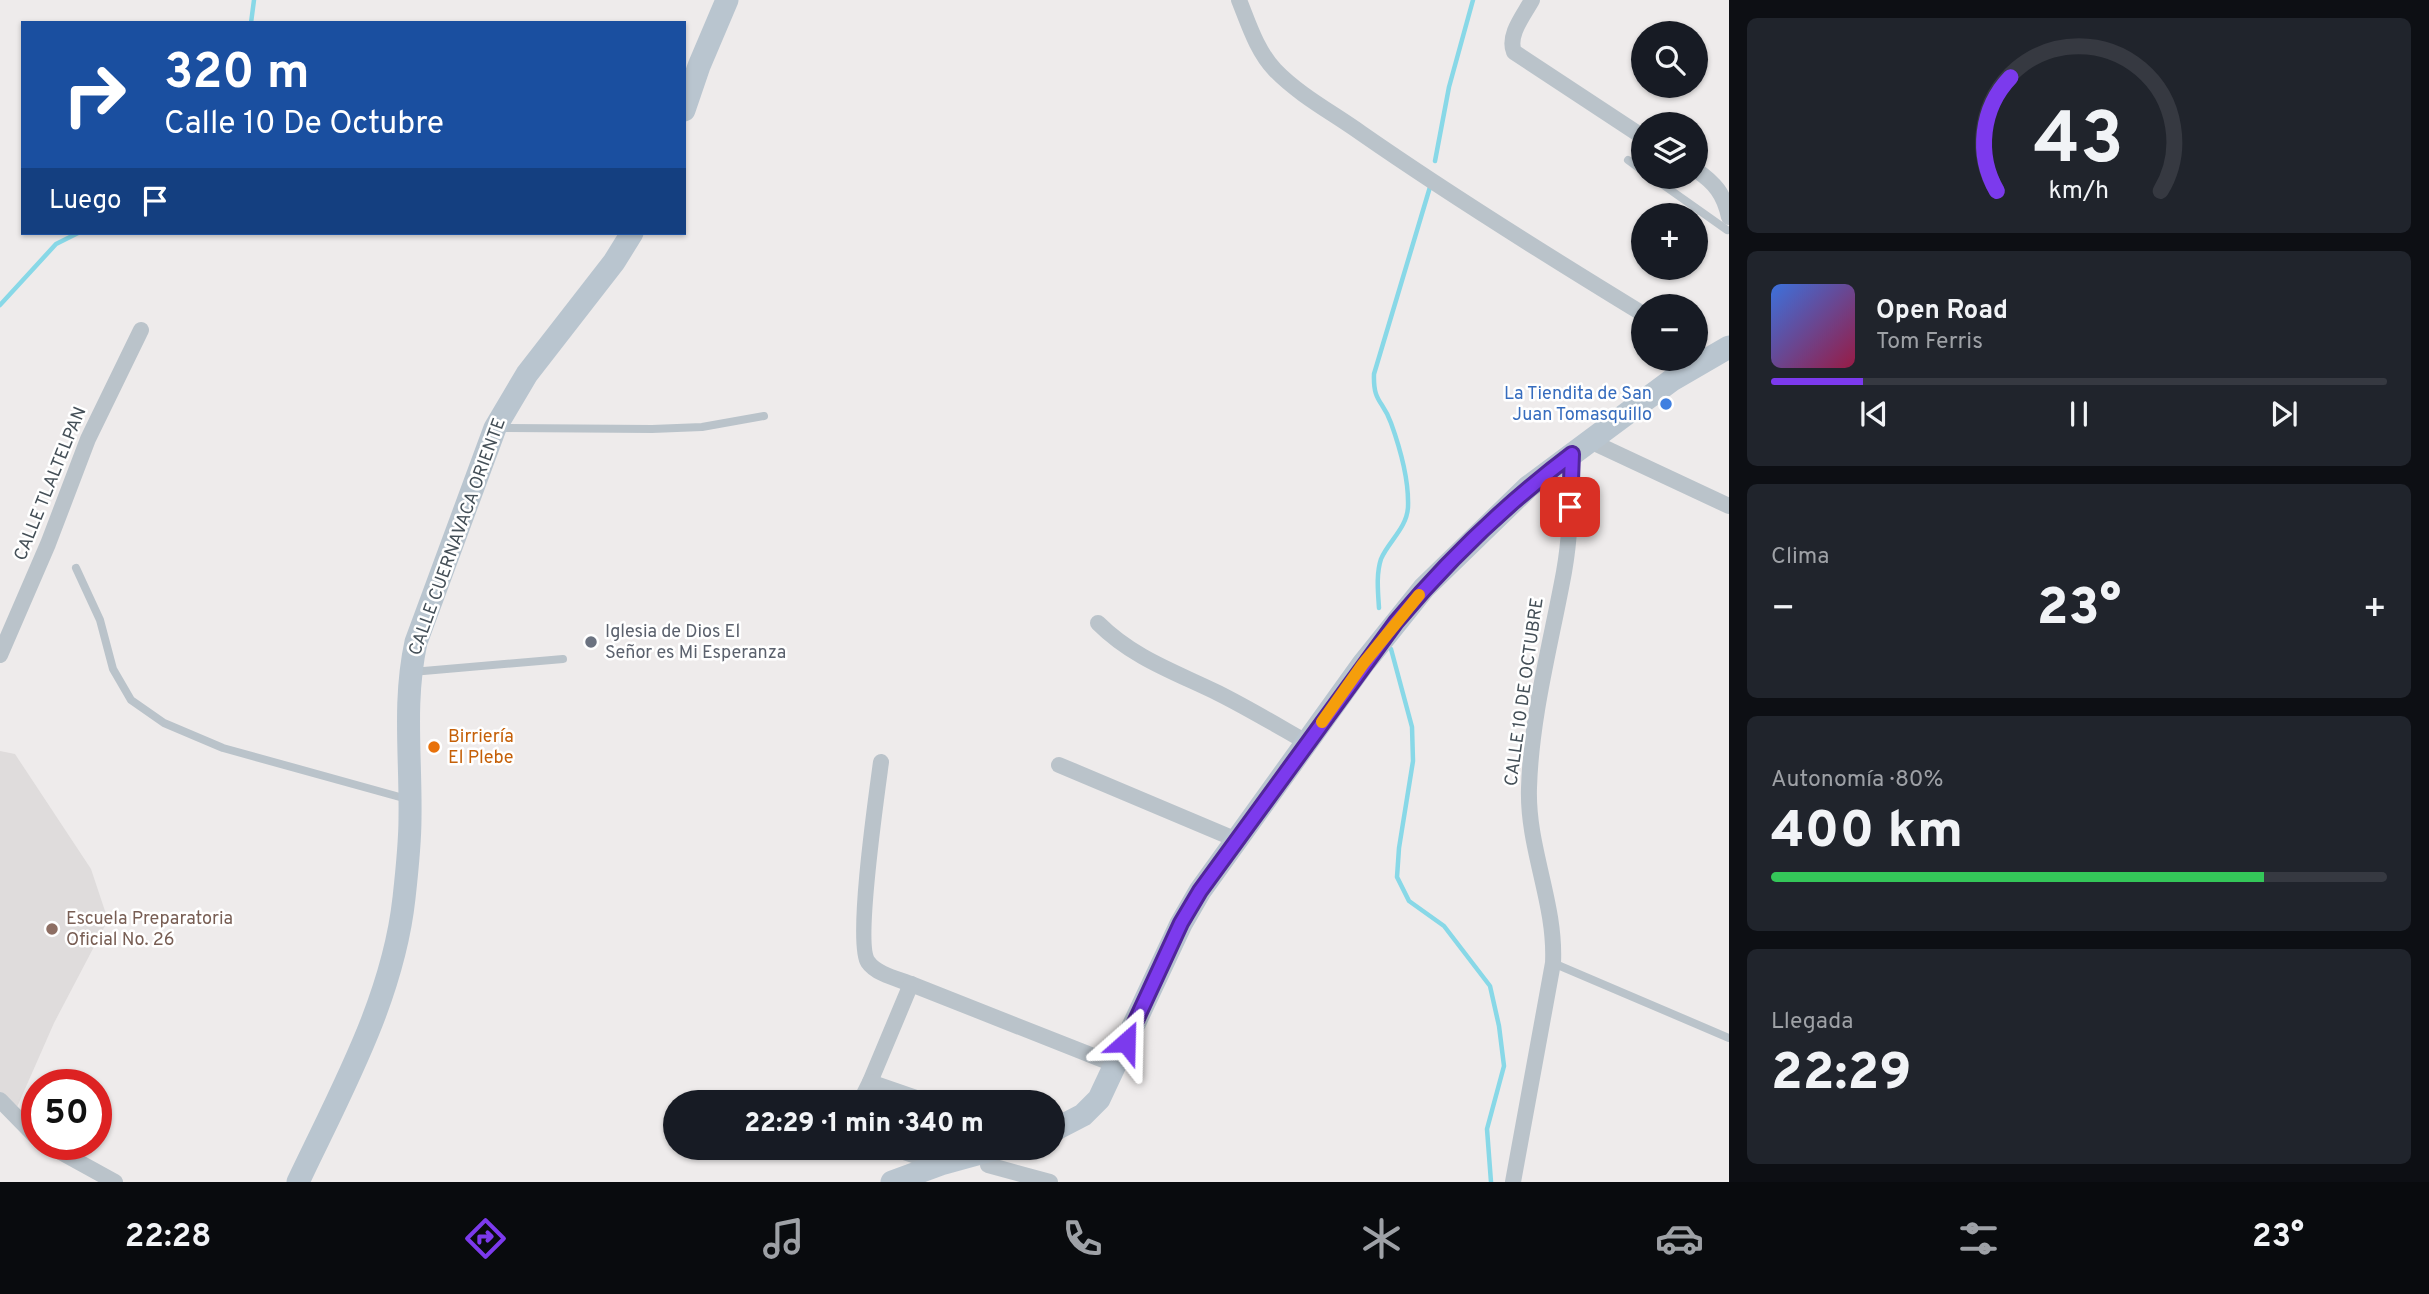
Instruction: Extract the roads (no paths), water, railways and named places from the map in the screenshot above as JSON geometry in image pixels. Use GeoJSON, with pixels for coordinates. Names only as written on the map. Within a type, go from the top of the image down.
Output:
{"type":"FeatureCollection","features":[{"type":"Feature","properties":{"kind":"main road"},"geometry":{"type":"LineString","coordinates":[[686,104],[727,0]]}},
{"type":"Feature","properties":{"kind":"main road","name":"CALLE CUERNAVACA ORIENTE"},"geometry":{"type":"LineString","coordinates":[[298,1182],[377,1012],[400,926],[410,819],[407,703],[409,673],[416,642],[495,428],[527,374],[614,262],[631,235]]}},
{"type":"Feature","properties":{"kind":"main road"},"geometry":{"type":"LineString","coordinates":[[1065,1124],[1083,1115],[1098,1099],[1181,923],[1200,891],[1363,664],[1424,588],[1528,487],[1712,350]]}},
{"type":"Feature","properties":{"kind":"main road"},"geometry":{"type":"LineString","coordinates":[[892,1182],[940,1164],[963,1160]]}},
{"type":"Feature","properties":{"kind":"street"},"geometry":{"type":"LineString","coordinates":[[1239,0],[1254,38],[1276,72],[1386,150],[1631,306]]}},
{"type":"Feature","properties":{"kind":"street"},"geometry":{"type":"LineString","coordinates":[[1532,0],[1513,36],[1514,52],[1631,129]]}},
{"type":"Feature","properties":{"kind":"street"},"geometry":{"type":"LineString","coordinates":[[1708,178],[1721,191],[1728,224]]}},
{"type":"Feature","properties":{"kind":"street","name":"CALLE TLALTELPAN"},"geometry":{"type":"LineString","coordinates":[[0,655],[48,544],[88,439],[141,330]]}},
{"type":"Feature","properties":{"kind":"street"},"geometry":{"type":"LineString","coordinates":[[1581,448],[1729,506]]}},
{"type":"Feature","properties":{"kind":"street","name":"CALLE 10 DE OCTUBRE"},"geometry":{"type":"LineString","coordinates":[[1513,1182],[1553,963],[1553,929],[1533,840],[1529,790],[1531,763],[1546,658],[1568,544],[1581,448]]}},
{"type":"Feature","properties":{"kind":"street"},"geometry":{"type":"LineString","coordinates":[[1098,624],[1133,653],[1220,694],[1308,743]]}},
{"type":"Feature","properties":{"kind":"street"},"geometry":{"type":"LineString","coordinates":[[881,762],[867,872],[864,955],[871,965],[911,984],[1115,1065]]}},
{"type":"Feature","properties":{"kind":"street"},"geometry":{"type":"LineString","coordinates":[[1059,765],[1237,840]]}},
{"type":"Feature","properties":{"kind":"street"},"geometry":{"type":"LineString","coordinates":[[866,1090],[911,984]]}},
{"type":"Feature","properties":{"kind":"street"},"geometry":{"type":"LineString","coordinates":[[870,1082],[893,1090]]}},
{"type":"Feature","properties":{"kind":"street"},"geometry":{"type":"LineString","coordinates":[[0,1100],[21,1122]]}},
{"type":"Feature","properties":{"kind":"street"},"geometry":{"type":"LineString","coordinates":[[75,1160],[115,1182]]}},
{"type":"Feature","properties":{"kind":"street"},"geometry":{"type":"LineString","coordinates":[[928,1160],[940,1164]]}},
{"type":"Feature","properties":{"kind":"street"},"geometry":{"type":"LineString","coordinates":[[989,1182],[991,1160]]}},
{"type":"Feature","properties":{"kind":"street"},"geometry":{"type":"LineString","coordinates":[[1002,1160],[1050,1182]]}},
{"type":"Feature","properties":{"kind":"lane"},"geometry":{"type":"LineString","coordinates":[[1671,189],[1728,224]]}},
{"type":"Feature","properties":{"kind":"lane"},"geometry":{"type":"LineString","coordinates":[[495,428],[702,427],[764,416]]}},
{"type":"Feature","properties":{"kind":"lane"},"geometry":{"type":"LineString","coordinates":[[76,568],[100,620],[113,669],[131,700],[164,723],[223,748],[410,800]]}},
{"type":"Feature","properties":{"kind":"lane"},"geometry":{"type":"LineString","coordinates":[[409,673],[564,659]]}},
{"type":"Feature","properties":{"kind":"lane"},"geometry":{"type":"LineString","coordinates":[[1553,963],[1729,1038]]}},
{"type":"Feature","properties":{"kind":"waterway"},"geometry":{"type":"LineString","coordinates":[[251,21],[254,0]]}},
{"type":"Feature","properties":{"kind":"waterway"},"geometry":{"type":"LineString","coordinates":[[1435,161],[1449,87],[1473,0]]}},
{"type":"Feature","properties":{"kind":"waterway"},"geometry":{"type":"LineString","coordinates":[[1379,608],[1379,565],[1407,515],[1408,497],[1401,454],[1388,415],[1375,391],[1374,374],[1430,187]]}},
{"type":"Feature","properties":{"kind":"waterway"},"geometry":{"type":"LineString","coordinates":[[0,305],[56,244],[74,235]]}},
{"type":"Feature","properties":{"kind":"waterway"},"geometry":{"type":"LineString","coordinates":[[1391,649],[1412,727],[1413,761],[1397,877],[1409,901],[1444,926],[1490,986],[1499,1026],[1504,1066],[1487,1129],[1491,1182]]}},
{"type":"Feature","properties":{"kind":"place","name":"La Tiendita de San Juan Tomasquillo"},"geometry":{"type":"Point","coordinates":[1666,404]}},
{"type":"Feature","properties":{"kind":"place","name":"Iglesia de Dios El Señor es Mi Esperanza"},"geometry":{"type":"Point","coordinates":[591,642]}},
{"type":"Feature","properties":{"kind":"place","name":"Birriería El Plebe"},"geometry":{"type":"Point","coordinates":[434,747]}},
{"type":"Feature","properties":{"kind":"place","name":"Escuela Preparatoria Oficial No. 26"},"geometry":{"type":"Point","coordinates":[52,929]}}]}
